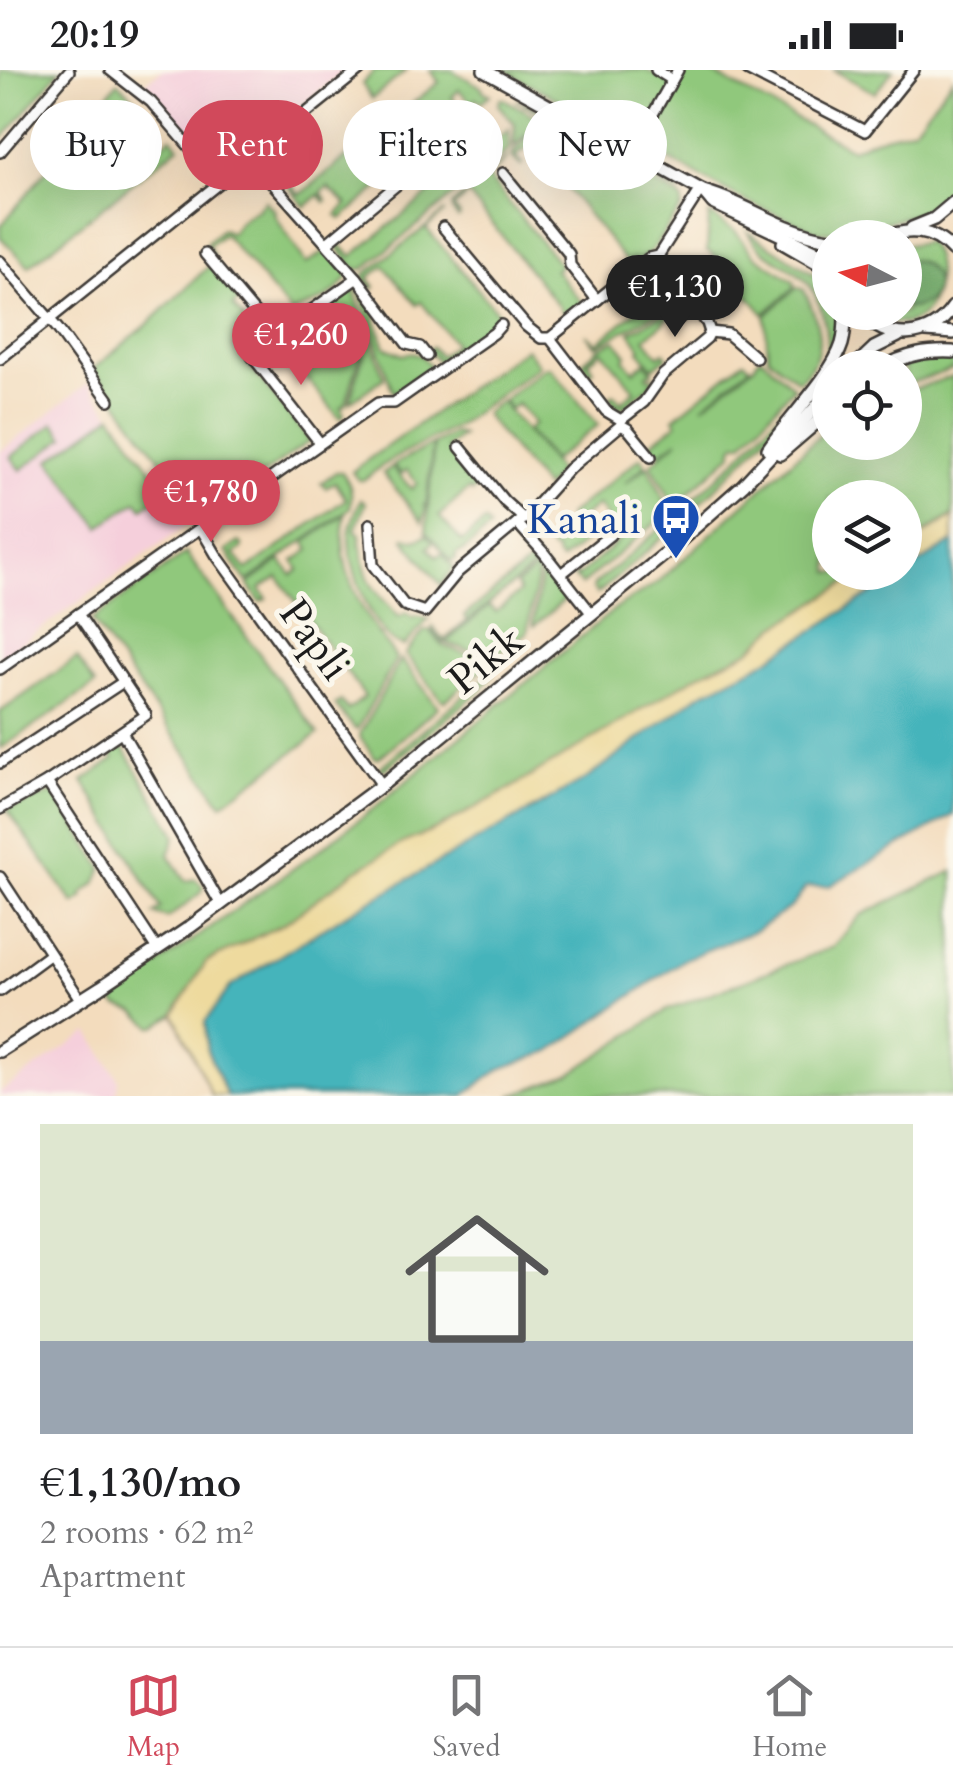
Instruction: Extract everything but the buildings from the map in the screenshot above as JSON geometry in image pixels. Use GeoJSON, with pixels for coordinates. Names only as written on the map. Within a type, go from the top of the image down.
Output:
{"type":"FeatureCollection","features":[{"type":"Feature","properties":{"kind":"street"},"geometry":{"type":"LineString","coordinates":[[110,70],[150,102],[182,139]]}},
{"type":"Feature","properties":{"kind":"street"},"geometry":{"type":"LineString","coordinates":[[322,100],[360,70]]}},
{"type":"Feature","properties":{"kind":"street"},"geometry":{"type":"LineString","coordinates":[[484,70],[539,100]]}},
{"type":"Feature","properties":{"kind":"street"},"geometry":{"type":"LineString","coordinates":[[656,70],[675,75],[661,100]]}},
{"type":"Feature","properties":{"kind":"street"},"geometry":{"type":"LineString","coordinates":[[747,70],[865,131],[914,70]]}},
{"type":"Feature","properties":{"kind":"street"},"geometry":{"type":"LineString","coordinates":[[0,152],[70,71]]}},
{"type":"Feature","properties":{"kind":"street"},"geometry":{"type":"LineString","coordinates":[[667,170],[766,219],[812,235]]}},
{"type":"Feature","properties":{"kind":"street"},"geometry":{"type":"LineString","coordinates":[[503,172],[568,254],[570,265],[597,300]]}},
{"type":"Feature","properties":{"kind":"street"},"geometry":{"type":"LineString","coordinates":[[0,359],[210,190]]}},
{"type":"Feature","properties":{"kind":"street"},"geometry":{"type":"LineString","coordinates":[[279,190],[357,278],[407,344],[420,347],[428,356]]}},
{"type":"Feature","properties":{"kind":"street"},"geometry":{"type":"LineString","coordinates":[[327,243],[391,190]]}},
{"type":"Feature","properties":{"kind":"street"},"geometry":{"type":"LineString","coordinates":[[702,190],[713,204],[812,250]]}},
{"type":"Feature","properties":{"kind":"street"},"geometry":{"type":"LineString","coordinates":[[443,227],[526,326],[542,338],[550,338],[649,258],[658,256],[702,190]]}},
{"type":"Feature","properties":{"kind":"street"},"geometry":{"type":"LineString","coordinates":[[922,224],[953,203]]}},
{"type":"Feature","properties":{"kind":"street"},"geometry":{"type":"LineString","coordinates":[[754,224],[812,259]]}},
{"type":"Feature","properties":{"kind":"street"},"geometry":{"type":"LineString","coordinates":[[922,231],[936,236],[953,251]]}},
{"type":"Feature","properties":{"kind":"street"},"geometry":{"type":"LineString","coordinates":[[206,254],[269,330]]}},
{"type":"Feature","properties":{"kind":"street"},"geometry":{"type":"LineString","coordinates":[[370,524],[373,565],[404,605],[425,612],[458,572],[520,521],[568,470],[644,402],[664,375],[707,338],[709,326],[658,256]]}},
{"type":"Feature","properties":{"kind":"street"},"geometry":{"type":"LineString","coordinates":[[0,261],[49,318],[109,400]]}},
{"type":"Feature","properties":{"kind":"street"},"geometry":{"type":"LineString","coordinates":[[249,344],[264,330],[275,330],[312,310],[357,278]]}},
{"type":"Feature","properties":{"kind":"street"},"geometry":{"type":"LineString","coordinates":[[676,320],[694,306]]}},
{"type":"Feature","properties":{"kind":"street"},"geometry":{"type":"LineString","coordinates":[[926,331],[938,325],[953,308]]}},
{"type":"Feature","properties":{"kind":"street"},"geometry":{"type":"LineString","coordinates":[[0,668],[320,443],[378,404],[394,404],[500,326]]}},
{"type":"Feature","properties":{"kind":"street"},"geometry":{"type":"LineString","coordinates":[[743,486],[781,428],[827,372],[838,355],[845,330]]}},
{"type":"Feature","properties":{"kind":"street"},"geometry":{"type":"LineString","coordinates":[[886,330],[902,334]]}},
{"type":"Feature","properties":{"kind":"street"},"geometry":{"type":"LineString","coordinates":[[710,332],[728,334],[756,358]]}},
{"type":"Feature","properties":{"kind":"street"},"geometry":{"type":"LineString","coordinates":[[872,350],[902,334],[953,333]]}},
{"type":"Feature","properties":{"kind":"street"},"geometry":{"type":"LineString","coordinates":[[550,338],[606,411],[628,428],[651,457]]}},
{"type":"Feature","properties":{"kind":"street"},"geometry":{"type":"LineString","coordinates":[[922,353],[953,352]]}},
{"type":"Feature","properties":{"kind":"street"},"geometry":{"type":"LineString","coordinates":[[252,356],[320,443]]}},
{"type":"Feature","properties":{"kind":"street","name":"Pikk"},"geometry":{"type":"LineString","coordinates":[[0,1051],[221,905],[382,785],[743,486],[812,411]]}},
{"type":"Feature","properties":{"kind":"street"},"geometry":{"type":"LineString","coordinates":[[743,486],[812,427]]}},
{"type":"Feature","properties":{"kind":"street"},"geometry":{"type":"LineString","coordinates":[[460,447],[592,614]]}},
{"type":"Feature","properties":{"kind":"street","name":"Papli"},"geometry":{"type":"LineString","coordinates":[[200,529],[382,785]]}},
{"type":"Feature","properties":{"kind":"street"},"geometry":{"type":"LineString","coordinates":[[561,574],[610,534]]}},
{"type":"Feature","properties":{"kind":"street"},"geometry":{"type":"LineString","coordinates":[[0,809],[146,715],[78,614]]}},
{"type":"Feature","properties":{"kind":"street"},"geometry":{"type":"LineString","coordinates":[[0,763],[123,682]]}},
{"type":"Feature","properties":{"kind":"street"},"geometry":{"type":"LineString","coordinates":[[122,732],[221,905]]}},
{"type":"Feature","properties":{"kind":"street"},"geometry":{"type":"LineString","coordinates":[[47,782],[156,949]]}},
{"type":"Feature","properties":{"kind":"street"},"geometry":{"type":"LineString","coordinates":[[0,876],[80,999]]}},
{"type":"Feature","properties":{"kind":"street"},"geometry":{"type":"LineString","coordinates":[[2,985],[49,955]]}},
{"type":"Feature","properties":{"kind":"shaded area"},"geometry":{"type":"Polygon","coordinates":[[[162,70],[346,70],[308,100],[182,100],[182,133],[162,111],[162,100],[152,100],[142,89],[162,70]]]}},
{"type":"Feature","properties":{"kind":"shaded area"},"geometry":{"type":"Polygon","coordinates":[[[88,383],[191,522],[0,658],[0,452],[88,383]]]}},
{"type":"Feature","properties":{"kind":"shaded area"},"geometry":{"type":"Polygon","coordinates":[[[89,1032],[118,1079],[116,1096],[0,1096],[0,1092],[89,1032]]]}},
{"type":"Feature","properties":{"kind":"green space"},"geometry":{"type":"Polygon","coordinates":[[[0,70],[60,70],[35,100],[30,100],[30,106],[0,142],[0,70]]]}},
{"type":"Feature","properties":{"kind":"green space"},"geometry":{"type":"Polygon","coordinates":[[[375,70],[407,70],[372,99],[362,84],[375,70]]]}},
{"type":"Feature","properties":{"kind":"green space"},"geometry":{"type":"Polygon","coordinates":[[[430,70],[451,70],[490,95],[484,100],[468,100],[459,90],[452,97],[454,100],[417,100],[439,82],[430,70]]]}},
{"type":"Feature","properties":{"kind":"green space"},"geometry":{"type":"Polygon","coordinates":[[[504,70],[646,70],[676,85],[684,73],[706,70],[852,149],[914,128],[953,78],[953,185],[918,213],[894,220],[812,220],[812,229],[745,201],[667,159],[667,100],[559,100],[504,70]]]}},
{"type":"Feature","properties":{"kind":"green space"},"geometry":{"type":"Polygon","coordinates":[[[833,70],[893,70],[875,93],[833,70]]]}},
{"type":"Feature","properties":{"kind":"green space"},"geometry":{"type":"Polygon","coordinates":[[[118,82],[137,100],[103,100],[118,82]]]}},
{"type":"Feature","properties":{"kind":"green space"},"geometry":{"type":"Polygon","coordinates":[[[500,100],[523,110],[523,138],[513,147],[515,124],[500,100]]]}},
{"type":"Feature","properties":{"kind":"green space"},"geometry":{"type":"Polygon","coordinates":[[[509,129],[509,150],[503,155],[503,134],[509,129]]]}},
{"type":"Feature","properties":{"kind":"green space"},"geometry":{"type":"Polygon","coordinates":[[[171,137],[179,146],[162,160],[162,143],[171,137]]]}},
{"type":"Feature","properties":{"kind":"green space"},"geometry":{"type":"Polygon","coordinates":[[[523,142],[523,151],[516,156],[521,166],[512,157],[523,142]]]}},
{"type":"Feature","properties":{"kind":"green space"},"geometry":{"type":"Polygon","coordinates":[[[343,160],[343,190],[376,190],[341,219],[337,215],[347,204],[328,187],[321,193],[325,202],[319,195],[305,207],[291,190],[301,194],[306,190],[323,190],[323,176],[343,160]]]}},
{"type":"Feature","properties":{"kind":"green space"},"geometry":{"type":"Polygon","coordinates":[[[30,190],[124,190],[29,266],[0,237],[0,227],[30,190]]]}},
{"type":"Feature","properties":{"kind":"green space"},"geometry":{"type":"Polygon","coordinates":[[[434,190],[460,190],[364,269],[355,269],[335,244],[345,232],[337,242],[352,256],[434,190]]]}},
{"type":"Feature","properties":{"kind":"green space"},"geometry":{"type":"Polygon","coordinates":[[[470,190],[499,190],[560,265],[555,270],[584,305],[568,318],[470,196],[453,207],[458,218],[452,205],[470,190]]]}},
{"type":"Feature","properties":{"kind":"green space"},"geometry":{"type":"Polygon","coordinates":[[[568,190],[667,190],[679,197],[682,207],[652,250],[637,263],[633,259],[628,263],[568,190]]]}},
{"type":"Feature","properties":{"kind":"green space"},"geometry":{"type":"Polygon","coordinates":[[[265,201],[306,264],[328,249],[349,274],[332,293],[291,313],[224,234],[208,246],[214,256],[206,249],[207,242],[222,229],[231,233],[265,201]]]}},
{"type":"Feature","properties":{"kind":"green space"},"geometry":{"type":"Polygon","coordinates":[[[445,212],[426,228],[502,318],[439,363],[428,350],[432,347],[440,356],[455,344],[421,302],[417,305],[384,266],[368,278],[373,289],[363,278],[445,212]]]}},
{"type":"Feature","properties":{"kind":"green space"},"geometry":{"type":"Polygon","coordinates":[[[709,214],[736,232],[754,255],[795,282],[794,288],[764,314],[707,251],[709,214]]]}},
{"type":"Feature","properties":{"kind":"green space"},"geometry":{"type":"Polygon","coordinates":[[[747,231],[812,273],[812,289],[797,273],[753,241],[747,231]]]}},
{"type":"Feature","properties":{"kind":"green space"},"geometry":{"type":"Polygon","coordinates":[[[927,242],[937,272],[936,288],[922,315],[922,243],[927,242]]]}},
{"type":"Feature","properties":{"kind":"green space"},"geometry":{"type":"Polygon","coordinates":[[[922,264],[936,281],[936,289],[922,305],[922,264]]]}},
{"type":"Feature","properties":{"kind":"green space"},"geometry":{"type":"Polygon","coordinates":[[[210,265],[240,299],[233,306],[248,324],[235,337],[238,341],[233,346],[310,441],[203,517],[93,369],[210,265]]]}},
{"type":"Feature","properties":{"kind":"green space"},"geometry":{"type":"Polygon","coordinates":[[[357,284],[375,307],[385,347],[403,355],[415,353],[431,367],[393,393],[357,284]]]}},
{"type":"Feature","properties":{"kind":"green space"},"geometry":{"type":"Polygon","coordinates":[[[352,285],[367,331],[340,419],[273,338],[352,285]]]}},
{"type":"Feature","properties":{"kind":"green space"},"geometry":{"type":"Polygon","coordinates":[[[667,286],[671,293],[659,302],[664,309],[596,346],[586,334],[597,343],[667,286]]]}},
{"type":"Feature","properties":{"kind":"green space"},"geometry":{"type":"Polygon","coordinates":[[[797,287],[804,290],[812,308],[812,330],[818,330],[819,338],[818,350],[812,350],[812,365],[798,381],[768,357],[765,316],[797,287]]]}},
{"type":"Feature","properties":{"kind":"green space"},"geometry":{"type":"Polygon","coordinates":[[[669,311],[672,314],[665,322],[645,338],[659,356],[664,352],[667,357],[653,368],[630,332],[669,311]]]}},
{"type":"Feature","properties":{"kind":"green space"},"geometry":{"type":"Polygon","coordinates":[[[825,330],[839,330],[834,350],[827,350],[825,330]]]}},
{"type":"Feature","properties":{"kind":"green space"},"geometry":{"type":"Polygon","coordinates":[[[368,337],[384,378],[350,402],[368,337]]]}},
{"type":"Feature","properties":{"kind":"green space"},"geometry":{"type":"Polygon","coordinates":[[[615,340],[634,371],[645,362],[653,372],[647,374],[648,378],[655,377],[648,388],[622,408],[609,397],[614,394],[621,402],[635,390],[602,351],[588,362],[594,370],[590,373],[582,363],[615,340]]]}},
{"type":"Feature","properties":{"kind":"green space"},"geometry":{"type":"Polygon","coordinates":[[[526,348],[539,365],[457,426],[389,461],[363,480],[352,472],[359,466],[526,348]]]}},
{"type":"Feature","properties":{"kind":"green space"},"geometry":{"type":"Polygon","coordinates":[[[760,356],[794,387],[743,443],[733,447],[733,453],[674,506],[651,464],[678,440],[660,453],[650,444],[677,423],[674,418],[744,361],[750,367],[703,406],[754,366],[760,356]]]}},
{"type":"Feature","properties":{"kind":"green space"},"geometry":{"type":"Polygon","coordinates":[[[953,356],[953,369],[922,379],[922,358],[953,356]]]}},
{"type":"Feature","properties":{"kind":"green space"},"geometry":{"type":"Polygon","coordinates":[[[550,367],[598,425],[553,461],[527,430],[534,424],[518,404],[510,409],[503,400],[550,367]]]}},
{"type":"Feature","properties":{"kind":"green space"},"geometry":{"type":"Polygon","coordinates":[[[953,376],[953,515],[922,534],[922,480],[812,480],[812,590],[835,590],[776,627],[749,651],[700,674],[513,787],[354,872],[285,923],[206,962],[174,1014],[156,1026],[134,1011],[117,1006],[114,996],[369,812],[615,609],[657,583],[812,442],[812,460],[922,460],[922,386],[953,376]]]}},
{"type":"Feature","properties":{"kind":"green space"},"geometry":{"type":"Polygon","coordinates":[[[812,377],[812,385],[743,461],[597,594],[594,585],[737,459],[812,377]]]}},
{"type":"Feature","properties":{"kind":"green space"},"geometry":{"type":"Polygon","coordinates":[[[501,401],[557,469],[557,475],[545,488],[485,415],[501,401]]]}},
{"type":"Feature","properties":{"kind":"green space"},"geometry":{"type":"Polygon","coordinates":[[[112,415],[167,491],[143,508],[137,501],[100,527],[50,460],[112,415]]]}},
{"type":"Feature","properties":{"kind":"green space"},"geometry":{"type":"Polygon","coordinates":[[[54,423],[65,437],[21,470],[11,457],[54,423]]]}},
{"type":"Feature","properties":{"kind":"green space"},"geometry":{"type":"Polygon","coordinates":[[[454,433],[462,435],[447,448],[478,486],[472,492],[469,489],[439,516],[462,542],[485,522],[490,528],[452,561],[426,532],[434,444],[454,433]]]}},
{"type":"Feature","properties":{"kind":"green space"},"geometry":{"type":"Polygon","coordinates":[[[433,444],[422,522],[383,473],[392,467],[412,489],[417,483],[407,470],[401,474],[393,465],[433,444]]]}},
{"type":"Feature","properties":{"kind":"green space"},"geometry":{"type":"Polygon","coordinates":[[[641,457],[645,466],[625,483],[648,466],[670,511],[581,585],[570,571],[577,577],[621,539],[598,505],[580,518],[585,526],[579,531],[586,541],[561,561],[546,542],[571,521],[568,516],[641,457]]]}},
{"type":"Feature","properties":{"kind":"green space"},"geometry":{"type":"Polygon","coordinates":[[[342,472],[349,485],[350,508],[245,580],[226,551],[239,542],[242,544],[243,548],[234,554],[247,570],[346,499],[335,482],[326,488],[321,483],[342,472]]]}},
{"type":"Feature","properties":{"kind":"green space"},"geometry":{"type":"Polygon","coordinates":[[[361,499],[366,503],[355,530],[360,534],[366,571],[373,586],[399,617],[406,613],[413,618],[429,619],[404,646],[383,631],[358,583],[349,537],[361,499]]]}},
{"type":"Feature","properties":{"kind":"green space"},"geometry":{"type":"Polygon","coordinates":[[[345,514],[343,544],[353,587],[396,659],[355,729],[335,705],[341,701],[348,710],[365,697],[278,577],[260,589],[267,599],[260,602],[248,584],[281,560],[292,575],[299,570],[294,561],[310,550],[305,542],[345,514]]]}},
{"type":"Feature","properties":{"kind":"green space"},"geometry":{"type":"Polygon","coordinates":[[[427,535],[433,542],[428,548],[437,557],[442,553],[454,568],[441,585],[404,539],[416,540],[427,535]]]}},
{"type":"Feature","properties":{"kind":"green space"},"geometry":{"type":"Polygon","coordinates":[[[186,553],[318,734],[222,804],[92,620],[186,553]]]}},
{"type":"Feature","properties":{"kind":"green space"},"geometry":{"type":"Polygon","coordinates":[[[536,557],[539,563],[442,642],[432,630],[433,627],[444,640],[467,621],[464,616],[536,557]]]}},
{"type":"Feature","properties":{"kind":"green space"},"geometry":{"type":"Polygon","coordinates":[[[543,566],[568,597],[534,626],[533,623],[543,566]]]}},
{"type":"Feature","properties":{"kind":"green space"},"geometry":{"type":"Polygon","coordinates":[[[539,567],[527,633],[494,657],[445,643],[489,606],[496,612],[520,592],[516,585],[539,567]]]}},
{"type":"Feature","properties":{"kind":"green space"},"geometry":{"type":"Polygon","coordinates":[[[429,630],[443,646],[491,662],[445,701],[405,654],[429,630]]]}},
{"type":"Feature","properties":{"kind":"green space"},"geometry":{"type":"Polygon","coordinates":[[[77,658],[95,685],[0,749],[0,712],[77,658]]]}},
{"type":"Feature","properties":{"kind":"green space"},"geometry":{"type":"Polygon","coordinates":[[[401,659],[438,707],[375,758],[360,734],[401,659]]]}},
{"type":"Feature","properties":{"kind":"green space"},"geometry":{"type":"Polygon","coordinates":[[[490,673],[494,674],[480,691],[384,770],[378,769],[490,673]]]}},
{"type":"Feature","properties":{"kind":"green space"},"geometry":{"type":"Polygon","coordinates":[[[118,744],[176,835],[169,855],[186,881],[195,879],[204,887],[168,918],[154,914],[161,908],[83,781],[114,759],[110,753],[118,744]]]}},
{"type":"Feature","properties":{"kind":"green space"},"geometry":{"type":"Polygon","coordinates":[[[54,792],[103,868],[97,882],[74,904],[7,810],[54,792]]]}},
{"type":"Feature","properties":{"kind":"green space"},"geometry":{"type":"Polygon","coordinates":[[[953,871],[953,1096],[510,1096],[570,1074],[667,1010],[833,947],[861,915],[953,871]]]}},
{"type":"Feature","properties":{"kind":"sand"},"geometry":{"type":"Polygon","coordinates":[[[953,517],[953,542],[922,561],[922,536],[953,517]]]}},
{"type":"Feature","properties":{"kind":"sand"},"geometry":{"type":"Polygon","coordinates":[[[836,590],[877,590],[759,665],[699,695],[586,779],[345,915],[230,987],[207,1050],[227,1096],[212,1096],[174,1014],[206,962],[285,923],[354,872],[402,843],[435,830],[513,787],[700,674],[749,651],[776,627],[836,590]]]}},
{"type":"Feature","properties":{"kind":"water"},"geometry":{"type":"Polygon","coordinates":[[[953,542],[953,815],[829,886],[806,887],[792,906],[757,930],[685,959],[551,1051],[500,1069],[463,1096],[227,1096],[207,1050],[205,1022],[230,987],[345,915],[586,779],[699,695],[759,665],[877,590],[922,590],[922,562],[953,542]]]}},
{"type":"Feature","properties":{"kind":"place","name":"Kanali"},"geometry":{"type":"Point","coordinates":[676,560]}}]}
